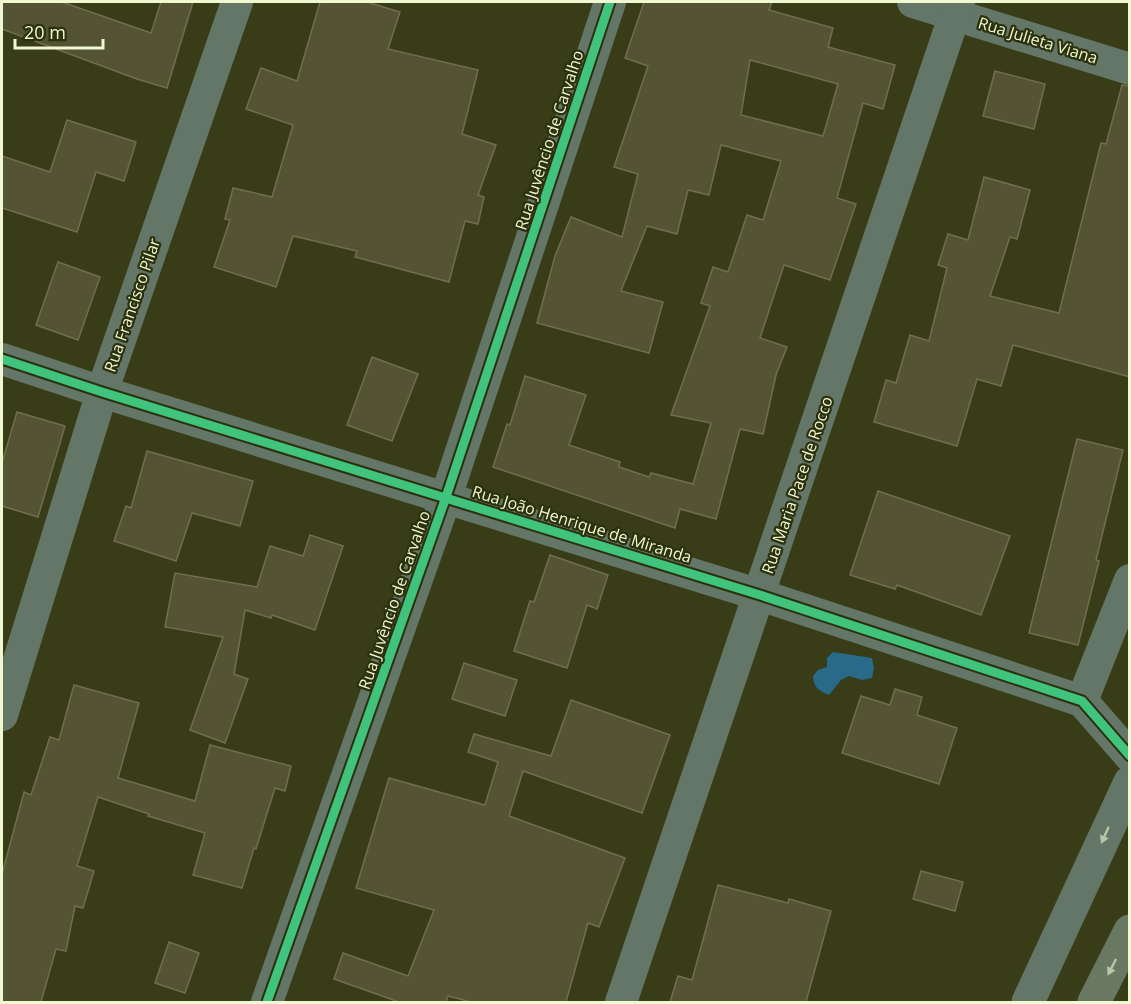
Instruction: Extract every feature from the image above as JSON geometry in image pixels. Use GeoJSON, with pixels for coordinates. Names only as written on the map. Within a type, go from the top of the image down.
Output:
{"type":"FeatureCollection","features":[{"type":"Feature","properties":{"kind":"highway"},"geometry":{"type":"LineString","coordinates":[[1094,1002],[1130,931]]}},
{"type":"Feature","properties":{"kind":"street","name":"Rua Francisco Pilar"},"geometry":{"type":"LineString","coordinates":[[2,715],[102,392],[237,2]]}},
{"type":"Feature","properties":{"kind":"street","name":"Rua Juvêncio de Carvalho"},"geometry":{"type":"LineString","coordinates":[[267,1002],[446,497],[610,2]]}},
{"type":"Feature","properties":{"kind":"street","name":"Rua Julieta Viana"},"geometry":{"type":"LineString","coordinates":[[913,2],[957,8],[1130,69]]}},
{"type":"Feature","properties":{"kind":"street","name":"Rua Maria Pace de Rocco"},"geometry":{"type":"LineString","coordinates":[[621,1002],[957,8]]}},
{"type":"Feature","properties":{"kind":"street","name":"Rua João Henrique de Miranda"},"geometry":{"type":"LineString","coordinates":[[2,359],[760,595],[1082,701]]}},
{"type":"Feature","properties":{"kind":"street"},"geometry":{"type":"LineString","coordinates":[[1130,580],[1082,701],[1130,756]]}},
{"type":"Feature","properties":{"kind":"street"},"geometry":{"type":"LineString","coordinates":[[1028,1002],[1130,782]]}},
{"type":"Feature","properties":{"kind":"water"},"geometry":{"type":"Polygon","coordinates":[[[833,652],[872,658],[874,668],[872,678],[862,680],[849,676],[841,680],[829,695],[819,690],[814,683],[813,676],[818,670],[827,667],[827,658],[833,652]]]}},
{"type":"Feature","properties":{"kind":"building"},"geometry":{"type":"Polygon","coordinates":[[[2,2],[62,2],[151,33],[161,2],[193,2],[167,88],[2,29],[2,2]]]}},
{"type":"Feature","properties":{"kind":"building"},"geometry":{"type":"Polygon","coordinates":[[[320,2],[367,2],[400,12],[388,49],[478,70],[462,134],[496,145],[478,195],[484,197],[478,224],[465,221],[449,282],[355,257],[357,251],[293,236],[276,287],[214,267],[230,220],[225,219],[233,188],[272,197],[293,125],[246,109],[261,68],[297,81],[320,2]]]}},
{"type":"Feature","properties":{"kind":"building"},"geometry":{"type":"Polygon","coordinates":[[[644,2],[772,2],[769,10],[833,28],[828,47],[895,65],[883,109],[863,103],[837,198],[856,204],[830,280],[784,265],[760,338],[787,347],[776,375],[763,434],[740,429],[716,519],[680,509],[675,528],[493,467],[507,424],[510,425],[525,376],[586,395],[569,445],[620,462],[619,467],[649,477],[651,473],[693,484],[711,423],[671,415],[710,306],[701,303],[713,267],[728,272],[747,215],[763,220],[781,161],[721,145],[709,195],[688,190],[677,234],[647,226],[621,291],[663,302],[649,353],[537,323],[555,256],[571,217],[622,237],[638,174],[614,167],[648,66],[625,58],[644,2]],[[750,60],[741,115],[823,136],[838,84],[750,60]]]}},
{"type":"Feature","properties":{"kind":"building"},"geometry":{"type":"Polygon","coordinates":[[[995,71],[1045,84],[1034,129],[983,116],[995,71]]]}},
{"type":"Feature","properties":{"kind":"building"},"geometry":{"type":"Polygon","coordinates":[[[1122,85],[1130,86],[1130,377],[1013,345],[1001,386],[977,379],[957,446],[874,422],[886,380],[896,383],[910,335],[929,341],[947,268],[938,265],[948,234],[968,240],[984,177],[1030,190],[1017,239],[1010,237],[990,296],[1059,313],[1101,143],[1106,144],[1122,85]]]}},
{"type":"Feature","properties":{"kind":"building"},"geometry":{"type":"Polygon","coordinates":[[[67,120],[136,142],[124,181],[96,172],[77,232],[2,208],[2,156],[50,172],[67,120]]]}},
{"type":"Feature","properties":{"kind":"building"},"geometry":{"type":"Polygon","coordinates":[[[58,262],[100,277],[78,340],[36,325],[58,262]]]}},
{"type":"Feature","properties":{"kind":"building"},"geometry":{"type":"Polygon","coordinates":[[[372,357],[418,374],[392,441],[347,425],[372,357]]]}},
{"type":"Feature","properties":{"kind":"building"},"geometry":{"type":"Polygon","coordinates":[[[17,412],[65,426],[38,517],[2,506],[2,463],[17,412]]]}},
{"type":"Feature","properties":{"kind":"building"},"geometry":{"type":"Polygon","coordinates":[[[1077,439],[1123,450],[1078,645],[1029,633],[1077,439]]]}},
{"type":"Feature","properties":{"kind":"building"},"geometry":{"type":"Polygon","coordinates":[[[147,451],[253,481],[240,526],[192,513],[176,561],[114,541],[126,506],[131,508],[147,451]]]}},
{"type":"Feature","properties":{"kind":"building"},"geometry":{"type":"Polygon","coordinates":[[[878,491],[1010,536],[981,615],[897,585],[895,589],[850,575],[878,491]]]}},
{"type":"Feature","properties":{"kind":"building"},"geometry":{"type":"Polygon","coordinates":[[[310,535],[343,546],[315,630],[272,615],[271,618],[245,610],[234,674],[248,679],[225,743],[190,730],[223,637],[165,627],[175,573],[257,587],[270,546],[303,556],[310,535]]]}},
{"type":"Feature","properties":{"kind":"building"},"geometry":{"type":"Polygon","coordinates":[[[550,555],[608,575],[597,609],[587,605],[567,668],[514,651],[530,601],[534,602],[550,555]]]}},
{"type":"Feature","properties":{"kind":"building"},"geometry":{"type":"Polygon","coordinates":[[[464,663],[517,680],[505,716],[452,699],[464,663]]]}},
{"type":"Feature","properties":{"kind":"building"},"geometry":{"type":"Polygon","coordinates":[[[74,685],[139,703],[118,778],[195,801],[210,745],[291,766],[285,791],[275,788],[242,888],[193,875],[205,833],[148,816],[149,814],[98,797],[77,866],[94,871],[83,908],[75,906],[66,951],[56,949],[41,1002],[2,1002],[2,874],[24,792],[31,795],[50,737],[59,740],[74,685]]]}},
{"type":"Feature","properties":{"kind":"building"},"geometry":{"type":"Polygon","coordinates":[[[895,689],[922,697],[917,715],[957,728],[939,784],[842,753],[861,696],[890,705],[895,689]]]}},
{"type":"Feature","properties":{"kind":"building"},"geometry":{"type":"Polygon","coordinates":[[[571,700],[670,735],[642,813],[523,771],[509,816],[625,858],[599,927],[588,923],[566,1002],[471,1002],[448,996],[446,1002],[399,1002],[334,979],[343,953],[408,976],[434,910],[356,888],[389,778],[485,805],[498,762],[468,752],[474,734],[551,756],[571,700]]]}},
{"type":"Feature","properties":{"kind":"building"},"geometry":{"type":"Polygon","coordinates":[[[921,871],[963,882],[955,911],[913,899],[921,871]]]}},
{"type":"Feature","properties":{"kind":"building"},"geometry":{"type":"Polygon","coordinates":[[[718,885],[788,903],[789,899],[831,911],[806,1002],[670,1002],[678,976],[692,980],[718,885]]]}},
{"type":"Feature","properties":{"kind":"building"},"geometry":{"type":"Polygon","coordinates":[[[169,942],[199,953],[185,993],[155,983],[169,942]]]}},
{"type":"Feature","properties":{"kind":"cycle path"},"geometry":{"type":"LineString","coordinates":[[267,1002],[446,497],[610,2]]}},
{"type":"Feature","properties":{"kind":"cycle path"},"geometry":{"type":"LineString","coordinates":[[2,359],[760,595],[1082,701],[1130,756]]}}]}
